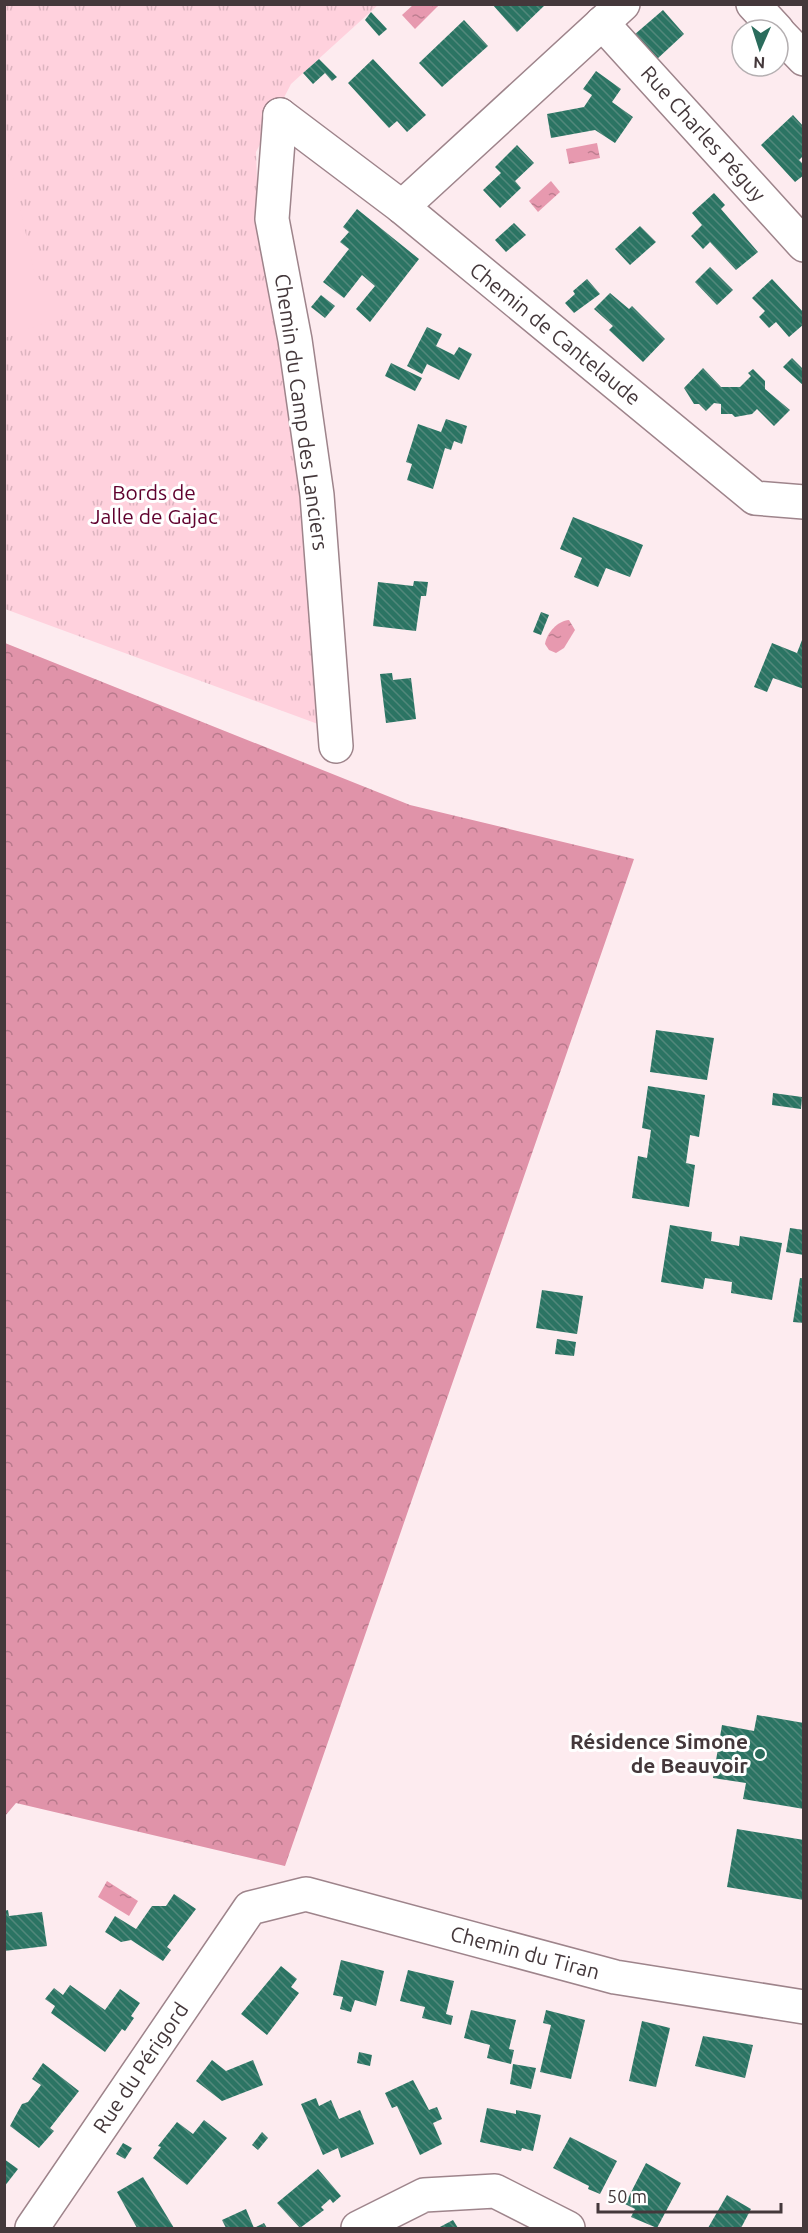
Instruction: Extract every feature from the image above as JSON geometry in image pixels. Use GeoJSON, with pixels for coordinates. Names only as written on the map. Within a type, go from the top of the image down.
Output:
{"type":"FeatureCollection","features":[{"type":"Feature","properties":{"kind":"street"},"geometry":{"type":"LineString","coordinates":[[753,4],[765,18]]}},
{"type":"Feature","properties":{"kind":"street"},"geometry":{"type":"LineString","coordinates":[[402,207],[612,14]]}},
{"type":"Feature","properties":{"kind":"street","name":"Rue Charles Péguy"},"geometry":{"type":"LineString","coordinates":[[612,14],[804,245]]}},
{"type":"Feature","properties":{"kind":"street"},"geometry":{"type":"LineString","coordinates":[[790,44],[804,59]]}},
{"type":"Feature","properties":{"kind":"street","name":"Chemin de Cantelaude"},"geometry":{"type":"LineString","coordinates":[[280,115],[402,207],[755,498],[804,502]]}},
{"type":"Feature","properties":{"kind":"street","name":"Chemin du Camp des Lanciers"},"geometry":{"type":"LineString","coordinates":[[280,115],[272,219],[295,340],[317,495],[336,746]]}},
{"type":"Feature","properties":{"kind":"street","name":"Chemin du Tiran"},"geometry":{"type":"LineString","coordinates":[[250,1908],[306,1894],[615,1977],[804,2007]]}},
{"type":"Feature","properties":{"kind":"street","name":"Rue du Périgord"},"geometry":{"type":"LineString","coordinates":[[36,2227],[250,1908]]}},
{"type":"Feature","properties":{"kind":"street"},"geometry":{"type":"LineString","coordinates":[[358,2229],[424,2195],[495,2191],[568,2229]]}},
{"type":"Feature","properties":{"kind":"green space","name":"Bords de Jalle de Gajac"},"geometry":{"type":"Polygon","coordinates":[[[4,5],[378,5],[291,84],[256,152],[259,235],[287,334],[326,727],[5,609],[4,5]]]}},
{"type":"Feature","properties":{"kind":"green space"},"geometry":{"type":"Polygon","coordinates":[[[5,140],[35,275],[73,312],[5,338],[5,140]]]}},
{"type":"Feature","properties":{"kind":"green space"},"geometry":{"type":"Polygon","coordinates":[[[5,643],[410,805],[634,859],[285,1866],[16,1803],[5,1816],[5,643]]]}},
{"type":"Feature","properties":{"kind":"water"},"geometry":{"type":"Polygon","coordinates":[[[413,5],[438,6],[415,29],[402,15],[413,5]]]}},
{"type":"Feature","properties":{"kind":"water"},"geometry":{"type":"Polygon","coordinates":[[[597,143],[600,158],[569,164],[566,149],[597,143]]]}},
{"type":"Feature","properties":{"kind":"water"},"geometry":{"type":"Polygon","coordinates":[[[551,181],[560,192],[538,212],[529,201],[551,181]]]}},
{"type":"Feature","properties":{"kind":"water"},"geometry":{"type":"Polygon","coordinates":[[[569,620],[575,630],[564,648],[556,653],[549,650],[545,644],[551,631],[561,622],[569,620]]]}},
{"type":"Feature","properties":{"kind":"water"},"geometry":{"type":"Polygon","coordinates":[[[107,1881],[138,1901],[129,1916],[98,1897],[107,1881]]]}},
{"type":"Feature","properties":{"kind":"building"},"geometry":{"type":"Polygon","coordinates":[[[492,4],[546,4],[517,32],[492,4]]]}},
{"type":"Feature","properties":{"kind":"building"},"geometry":{"type":"Polygon","coordinates":[[[663,10],[684,34],[656,60],[634,35],[663,10]]]}},
{"type":"Feature","properties":{"kind":"building"},"geometry":{"type":"Polygon","coordinates":[[[371,12],[387,29],[379,36],[365,20],[371,12]]]}},
{"type":"Feature","properties":{"kind":"building"},"geometry":{"type":"Polygon","coordinates":[[[464,20],[488,46],[442,87],[419,63],[464,20]]]}},
{"type":"Feature","properties":{"kind":"building"},"geometry":{"type":"Polygon","coordinates":[[[319,59],[337,77],[332,81],[325,73],[313,84],[303,73],[319,59]]]}},
{"type":"Feature","properties":{"kind":"building"},"geometry":{"type":"Polygon","coordinates":[[[373,59],[426,115],[407,132],[397,121],[389,128],[348,83],[373,59]]]}},
{"type":"Feature","properties":{"kind":"building"},"geometry":{"type":"Polygon","coordinates":[[[596,71],[621,89],[612,102],[633,117],[615,143],[595,130],[551,138],[547,114],[584,107],[592,95],[583,89],[596,71]]]}},
{"type":"Feature","properties":{"kind":"building"},"geometry":{"type":"Polygon","coordinates":[[[793,115],[804,127],[804,155],[799,160],[804,165],[804,175],[795,182],[761,145],[793,115]]]}},
{"type":"Feature","properties":{"kind":"building"},"geometry":{"type":"Polygon","coordinates":[[[517,145],[534,163],[515,181],[521,188],[500,208],[483,190],[501,173],[495,167],[517,145]]]}},
{"type":"Feature","properties":{"kind":"building"},"geometry":{"type":"Polygon","coordinates":[[[714,193],[725,205],[721,209],[758,252],[736,270],[710,242],[703,249],[691,236],[702,225],[692,213],[714,193]]]}},
{"type":"Feature","properties":{"kind":"building"},"geometry":{"type":"Polygon","coordinates":[[[357,209],[419,259],[370,322],[356,309],[375,286],[362,275],[344,298],[323,282],[349,249],[340,242],[349,232],[343,227],[357,209]]]}},
{"type":"Feature","properties":{"kind":"building"},"geometry":{"type":"Polygon","coordinates":[[[514,223],[526,235],[506,252],[495,240],[514,223]]]}},
{"type":"Feature","properties":{"kind":"building"},"geometry":{"type":"Polygon","coordinates":[[[640,226],[656,242],[630,265],[615,249],[640,226]]]}},
{"type":"Feature","properties":{"kind":"building"},"geometry":{"type":"Polygon","coordinates":[[[710,267],[733,290],[717,305],[695,282],[710,267]]]}},
{"type":"Feature","properties":{"kind":"building"},"geometry":{"type":"Polygon","coordinates":[[[587,279],[600,294],[574,313],[565,303],[575,294],[573,291],[587,279]]]}},
{"type":"Feature","properties":{"kind":"building"},"geometry":{"type":"Polygon","coordinates":[[[772,279],[804,313],[804,324],[789,337],[776,322],[769,328],[759,317],[765,311],[752,298],[772,279]]]}},
{"type":"Feature","properties":{"kind":"building"},"geometry":{"type":"Polygon","coordinates":[[[610,293],[629,309],[632,306],[665,339],[643,362],[609,330],[613,326],[594,309],[610,293]]]}},
{"type":"Feature","properties":{"kind":"building"},"geometry":{"type":"Polygon","coordinates":[[[321,295],[335,306],[325,318],[311,307],[321,295]]]}},
{"type":"Feature","properties":{"kind":"building"},"geometry":{"type":"Polygon","coordinates":[[[427,327],[442,334],[436,346],[454,355],[459,347],[472,354],[459,380],[427,364],[422,374],[407,366],[427,327]]]}},
{"type":"Feature","properties":{"kind":"building"},"geometry":{"type":"Polygon","coordinates":[[[792,358],[804,370],[804,386],[783,367],[792,358]]]}},
{"type":"Feature","properties":{"kind":"building"},"geometry":{"type":"Polygon","coordinates":[[[391,363],[422,378],[415,391],[385,376],[391,363]]]}},
{"type":"Feature","properties":{"kind":"building"},"geometry":{"type":"Polygon","coordinates":[[[703,368],[721,387],[740,387],[751,376],[748,373],[753,369],[765,381],[765,389],[790,410],[774,426],[757,409],[752,414],[735,417],[732,414],[721,414],[721,404],[714,403],[706,411],[699,404],[694,404],[684,388],[703,368]]]}},
{"type":"Feature","properties":{"kind":"building"},"geometry":{"type":"Polygon","coordinates":[[[446,419],[467,426],[462,444],[454,441],[451,450],[445,448],[433,489],[407,480],[412,464],[406,462],[418,424],[441,432],[446,419]]]}},
{"type":"Feature","properties":{"kind":"building"},"geometry":{"type":"Polygon","coordinates":[[[573,517],[643,545],[630,577],[606,568],[598,587],[574,577],[582,558],[560,549],[573,517]]]}},
{"type":"Feature","properties":{"kind":"building"},"geometry":{"type":"Polygon","coordinates":[[[414,581],[428,582],[426,596],[421,596],[416,631],[373,626],[378,582],[413,586],[414,581]]]}},
{"type":"Feature","properties":{"kind":"building"},"geometry":{"type":"Polygon","coordinates":[[[541,612],[549,615],[541,635],[533,632],[541,612]]]}},
{"type":"Feature","properties":{"kind":"building"},"geometry":{"type":"Polygon","coordinates":[[[802,640],[804,689],[773,678],[767,692],[754,687],[772,643],[797,653],[802,640]]]}},
{"type":"Feature","properties":{"kind":"building"},"geometry":{"type":"Polygon","coordinates":[[[392,673],[393,680],[411,678],[416,719],[386,723],[380,674],[392,673]]]}},
{"type":"Feature","properties":{"kind":"building"},"geometry":{"type":"Polygon","coordinates":[[[656,1030],[714,1038],[707,1080],[650,1072],[656,1030]]]}},
{"type":"Feature","properties":{"kind":"building"},"geometry":{"type":"Polygon","coordinates":[[[648,1086],[705,1095],[699,1137],[690,1135],[686,1163],[695,1165],[689,1207],[632,1198],[638,1156],[647,1158],[651,1130],[642,1128],[648,1086]]]}},
{"type":"Feature","properties":{"kind":"building"},"geometry":{"type":"Polygon","coordinates":[[[773,1093],[802,1097],[801,1109],[772,1105],[773,1093]]]}},
{"type":"Feature","properties":{"kind":"building"},"geometry":{"type":"Polygon","coordinates":[[[670,1225],[712,1232],[711,1241],[739,1246],[740,1236],[782,1243],[772,1300],[731,1293],[732,1282],[705,1278],[703,1289],[661,1282],[670,1225]]]}},
{"type":"Feature","properties":{"kind":"building"},"geometry":{"type":"Polygon","coordinates":[[[790,1228],[804,1230],[804,1255],[786,1252],[790,1228]]]}},
{"type":"Feature","properties":{"kind":"building"},"geometry":{"type":"Polygon","coordinates":[[[800,1278],[804,1278],[804,1323],[793,1322],[800,1278]]]}},
{"type":"Feature","properties":{"kind":"building"},"geometry":{"type":"Polygon","coordinates":[[[542,1290],[583,1296],[577,1334],[536,1328],[542,1290]]]}},
{"type":"Feature","properties":{"kind":"building"},"geometry":{"type":"Polygon","coordinates":[[[557,1339],[576,1342],[574,1356],[555,1354],[557,1339]]]}},
{"type":"Feature","properties":{"kind":"building","name":"Résidence Simone de Beauvoir"},"geometry":{"type":"Polygon","coordinates":[[[757,1715],[804,1723],[804,1809],[743,1799],[746,1783],[713,1778],[722,1725],[754,1731],[757,1715]]]}},
{"type":"Feature","properties":{"kind":"building","name":"Résidence Simone de Beauvoir"},"geometry":{"type":"Polygon","coordinates":[[[737,1829],[804,1840],[804,1900],[727,1887],[737,1829]]]}},
{"type":"Feature","properties":{"kind":"building"},"geometry":{"type":"Polygon","coordinates":[[[174,1894],[196,1909],[167,1947],[171,1950],[163,1961],[131,1940],[121,1942],[105,1932],[115,1916],[136,1929],[152,1906],[166,1906],[174,1894]]]}},
{"type":"Feature","properties":{"kind":"building"},"geometry":{"type":"Polygon","coordinates":[[[8,1910],[9,1916],[42,1912],[47,1946],[4,1951],[4,1911],[8,1910]]]}},
{"type":"Feature","properties":{"kind":"building"},"geometry":{"type":"Polygon","coordinates":[[[341,1960],[384,1971],[376,2006],[355,2000],[351,2012],[340,2009],[343,1997],[333,1995],[341,1960]]]}},
{"type":"Feature","properties":{"kind":"building"},"geometry":{"type":"Polygon","coordinates":[[[281,1966],[297,1979],[291,1987],[299,1993],[267,2035],[241,2014],[281,1966]]]}},
{"type":"Feature","properties":{"kind":"building"},"geometry":{"type":"Polygon","coordinates":[[[408,1970],[454,1981],[446,2014],[453,2016],[451,2025],[422,2018],[425,2007],[400,2001],[408,1970]]]}},
{"type":"Feature","properties":{"kind":"building"},"geometry":{"type":"Polygon","coordinates":[[[70,1985],[105,2010],[120,1989],[140,2003],[125,2031],[122,2029],[105,2052],[51,2013],[55,2006],[45,1999],[54,1988],[63,1995],[70,1985]]]}},
{"type":"Feature","properties":{"kind":"building"},"geometry":{"type":"Polygon","coordinates":[[[471,2010],[516,2020],[509,2049],[514,2050],[511,2064],[487,2058],[490,2045],[464,2038],[471,2010]]]}},
{"type":"Feature","properties":{"kind":"building"},"geometry":{"type":"Polygon","coordinates":[[[546,2010],[585,2020],[571,2079],[540,2072],[551,2025],[543,2023],[546,2010]]]}},
{"type":"Feature","properties":{"kind":"building"},"geometry":{"type":"Polygon","coordinates":[[[642,2021],[670,2028],[656,2087],[629,2081],[642,2021]]]}},
{"type":"Feature","properties":{"kind":"building"},"geometry":{"type":"Polygon","coordinates":[[[703,2036],[753,2045],[745,2078],[695,2066],[703,2036]]]}},
{"type":"Feature","properties":{"kind":"building"},"geometry":{"type":"Polygon","coordinates":[[[359,2052],[372,2055],[370,2066],[357,2063],[359,2052]]]}},
{"type":"Feature","properties":{"kind":"building"},"geometry":{"type":"Polygon","coordinates":[[[212,2060],[226,2071],[253,2060],[263,2085],[222,2101],[196,2081],[212,2060]]]}},
{"type":"Feature","properties":{"kind":"building"},"geometry":{"type":"Polygon","coordinates":[[[43,2063],[79,2091],[50,2128],[54,2131],[39,2148],[10,2126],[22,2104],[28,2102],[41,2085],[32,2079],[43,2063]]]}},
{"type":"Feature","properties":{"kind":"building"},"geometry":{"type":"Polygon","coordinates":[[[513,2064],[536,2068],[531,2089],[510,2084],[513,2064]]]}},
{"type":"Feature","properties":{"kind":"building"},"geometry":{"type":"Polygon","coordinates":[[[413,2080],[429,2110],[437,2107],[442,2119],[433,2123],[442,2144],[420,2155],[397,2106],[392,2108],[385,2093],[413,2080]]]}},
{"type":"Feature","properties":{"kind":"building"},"geometry":{"type":"Polygon","coordinates":[[[316,2098],[319,2106],[331,2100],[339,2119],[360,2110],[374,2144],[341,2158],[338,2148],[323,2155],[301,2104],[316,2098]]]}},
{"type":"Feature","properties":{"kind":"building"},"geometry":{"type":"Polygon","coordinates":[[[487,2108],[516,2114],[516,2110],[541,2115],[533,2151],[522,2148],[521,2151],[480,2142],[487,2108]]]}},
{"type":"Feature","properties":{"kind":"building"},"geometry":{"type":"Polygon","coordinates":[[[204,2120],[227,2138],[187,2185],[153,2158],[161,2147],[158,2146],[177,2122],[193,2134],[204,2120]]]}},
{"type":"Feature","properties":{"kind":"building"},"geometry":{"type":"Polygon","coordinates":[[[262,2132],[268,2138],[258,2150],[252,2145],[262,2132]]]}},
{"type":"Feature","properties":{"kind":"building"},"geometry":{"type":"Polygon","coordinates":[[[570,2137],[617,2161],[600,2194],[553,2168],[570,2137]]]}},
{"type":"Feature","properties":{"kind":"building"},"geometry":{"type":"Polygon","coordinates":[[[123,2143],[132,2148],[125,2159],[116,2154],[123,2143]]]}},
{"type":"Feature","properties":{"kind":"building"},"geometry":{"type":"Polygon","coordinates":[[[4,2159],[18,2169],[4,2187],[4,2159]]]}},
{"type":"Feature","properties":{"kind":"building"},"geometry":{"type":"Polygon","coordinates":[[[646,2163],[681,2183],[657,2228],[631,2217],[635,2209],[625,2204],[646,2163]]]}},
{"type":"Feature","properties":{"kind":"building"},"geometry":{"type":"Polygon","coordinates":[[[318,2169],[341,2196],[333,2203],[330,2199],[321,2207],[324,2210],[300,2228],[277,2203],[318,2169]]]}},
{"type":"Feature","properties":{"kind":"building"},"geometry":{"type":"Polygon","coordinates":[[[143,2177],[174,2228],[137,2228],[117,2192],[143,2177]]]}},
{"type":"Feature","properties":{"kind":"building"},"geometry":{"type":"Polygon","coordinates":[[[727,2195],[751,2209],[741,2228],[708,2228],[727,2195]]]}},
{"type":"Feature","properties":{"kind":"building"},"geometry":{"type":"Polygon","coordinates":[[[246,2209],[254,2228],[226,2228],[222,2220],[246,2209]]]}},
{"type":"Feature","properties":{"kind":"building"},"geometry":{"type":"Polygon","coordinates":[[[453,2220],[458,2228],[438,2228],[453,2220]]]}},
{"type":"Feature","properties":{"kind":"building"},"geometry":{"type":"Polygon","coordinates":[[[264,2223],[267,2228],[254,2228],[264,2223]]]}},
{"type":"Feature","properties":{"kind":"place","name":"Résidence Simone de Beauvoir"},"geometry":{"type":"Point","coordinates":[760,1754]}}]}
